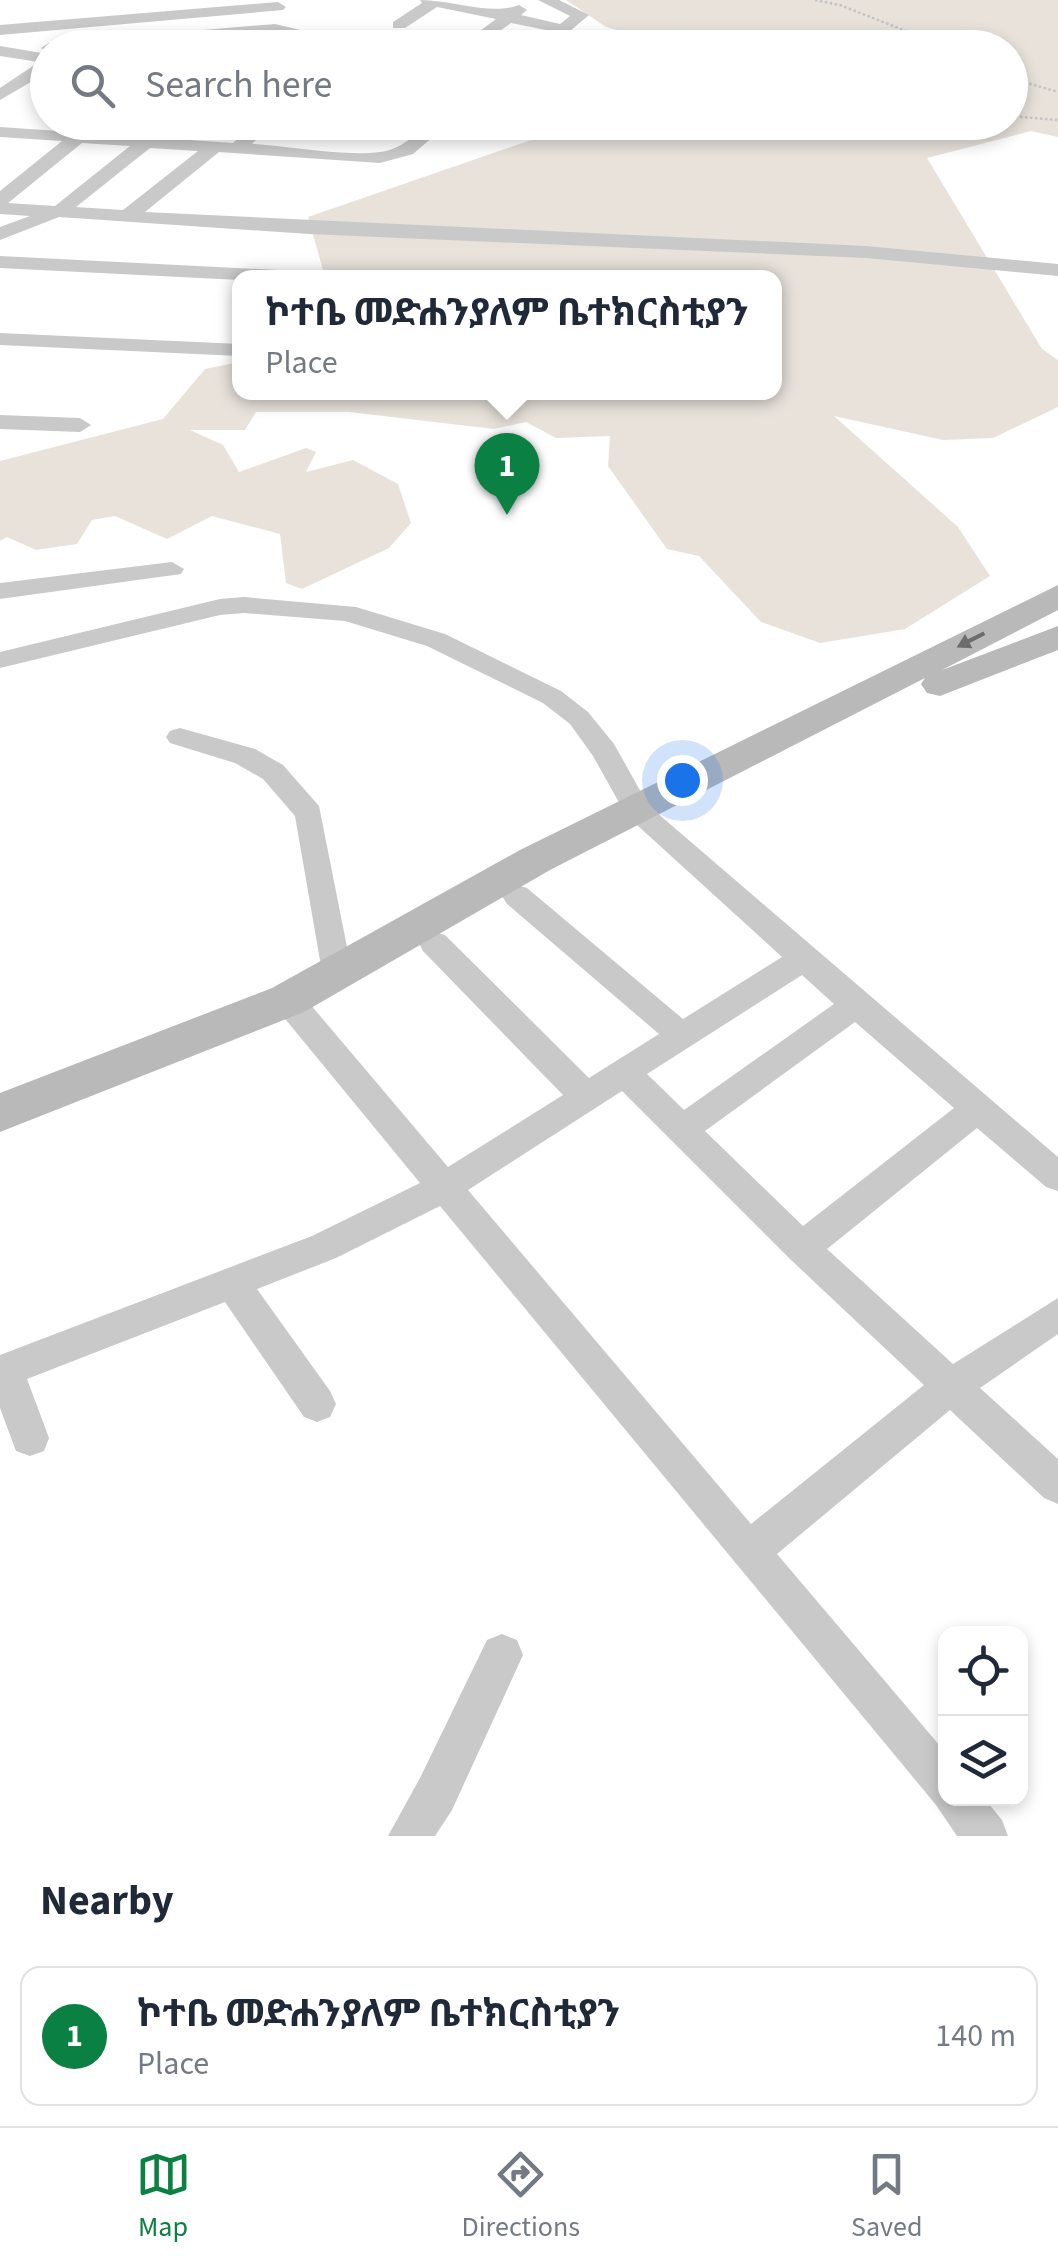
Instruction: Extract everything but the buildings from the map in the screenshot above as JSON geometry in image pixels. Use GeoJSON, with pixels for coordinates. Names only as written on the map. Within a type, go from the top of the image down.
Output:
{"type":"FeatureCollection","features":[{"type":"Feature","properties":{"kind":"main road"},"geometry":{"type":"LineString","coordinates":[[0,1113],[294,1009],[337,972],[851,710],[1058,596]]}},
{"type":"Feature","properties":{"kind":"main road"},"geometry":{"type":"LineString","coordinates":[[851,710],[1058,637]]}},
{"type":"Feature","properties":{"kind":"main road"},"geometry":{"type":"LineString","coordinates":[[0,1137],[190,1066],[294,1009],[434,943],[645,816]]}},
{"type":"Feature","properties":{"kind":"street"},"geometry":{"type":"LineString","coordinates":[[144,0],[150,30]]}},
{"type":"Feature","properties":{"kind":"street"},"geometry":{"type":"LineString","coordinates":[[399,25],[433,0],[562,29],[581,16],[546,0]]}},
{"type":"Feature","properties":{"kind":"street"},"geometry":{"type":"LineString","coordinates":[[492,30],[534,0]]}},
{"type":"Feature","properties":{"kind":"street"},"geometry":{"type":"LineString","coordinates":[[0,30],[278,7]]}},
{"type":"Feature","properties":{"kind":"street"},"geometry":{"type":"LineString","coordinates":[[0,96],[30,74]]}},
{"type":"Feature","properties":{"kind":"street"},"geometry":{"type":"LineString","coordinates":[[0,148],[10,132]]}},
{"type":"Feature","properties":{"kind":"street"},"geometry":{"type":"LineString","coordinates":[[0,204],[84,140]]}},
{"type":"Feature","properties":{"kind":"street"},"geometry":{"type":"LineString","coordinates":[[109,140],[380,158],[408,150],[420,140]]}},
{"type":"Feature","properties":{"kind":"street"},"geometry":{"type":"LineString","coordinates":[[0,234],[61,210],[160,140]]}},
{"type":"Feature","properties":{"kind":"street"},"geometry":{"type":"LineString","coordinates":[[236,150],[246,140]]}},
{"type":"Feature","properties":{"kind":"street"},"geometry":{"type":"LineString","coordinates":[[129,214],[213,148]]}},
{"type":"Feature","properties":{"kind":"street"},"geometry":{"type":"LineString","coordinates":[[0,204],[129,214],[301,257]]}},
{"type":"Feature","properties":{"kind":"street"},"geometry":{"type":"LineString","coordinates":[[0,262],[879,252],[1058,270]]}},
{"type":"Feature","properties":{"kind":"street"},"geometry":{"type":"LineString","coordinates":[[0,340],[232,350]]}},
{"type":"Feature","properties":{"kind":"street"},"geometry":{"type":"LineString","coordinates":[[0,422],[80,425]]}},
{"type":"Feature","properties":{"kind":"street"},"geometry":{"type":"LineString","coordinates":[[0,592],[172,569]]}},
{"type":"Feature","properties":{"kind":"street"},"geometry":{"type":"LineString","coordinates":[[0,660],[244,605],[347,613],[436,640],[552,697],[587,729],[645,816],[856,1006],[1058,1177]]}},
{"type":"Feature","properties":{"kind":"street"},"geometry":{"type":"LineString","coordinates":[[180,737],[244,756],[273,772],[310,813],[337,972]]}},
{"type":"Feature","properties":{"kind":"street"},"geometry":{"type":"LineString","coordinates":[[517,896],[680,1035]]}},
{"type":"Feature","properties":{"kind":"street"},"geometry":{"type":"LineString","coordinates":[[434,943],[586,1098]]}},
{"type":"Feature","properties":{"kind":"street"},"geometry":{"type":"LineString","coordinates":[[30,1438],[2,1371],[324,1247],[444,1188],[804,958]]}},
{"type":"Feature","properties":{"kind":"street"},"geometry":{"type":"LineString","coordinates":[[681,1130],[856,1006]]}},
{"type":"Feature","properties":{"kind":"street"},"geometry":{"type":"LineString","coordinates":[[294,1009],[938,1777]]}},
{"type":"Feature","properties":{"kind":"street"},"geometry":{"type":"LineString","coordinates":[[624,1072],[802,1248],[1058,1485]]}},
{"type":"Feature","properties":{"kind":"street"},"geometry":{"type":"LineString","coordinates":[[802,1248],[976,1110]]}},
{"type":"Feature","properties":{"kind":"street"},"geometry":{"type":"LineString","coordinates":[[232,1284],[318,1404]]}},
{"type":"Feature","properties":{"kind":"street"},"geometry":{"type":"LineString","coordinates":[[750,1550],[950,1387],[1058,1314]]}},
{"type":"Feature","properties":{"kind":"street"},"geometry":{"type":"LineString","coordinates":[[410,1836],[436,1794],[502,1655]]}},
{"type":"Feature","properties":{"kind":"street"},"geometry":{"type":"LineString","coordinates":[[962,1806],[986,1836]]}},
{"type":"Feature","properties":{"kind":"path"},"geometry":{"type":"LineString","coordinates":[[814,0],[902,30]]}},
{"type":"Feature","properties":{"kind":"path"},"geometry":{"type":"LineString","coordinates":[[1028,83],[1058,92]]}},
{"type":"Feature","properties":{"kind":"path"},"geometry":{"type":"LineString","coordinates":[[1028,118],[1058,120]]}},
{"type":"Feature","properties":{"kind":"shaded area"},"geometry":{"type":"Polygon","coordinates":[[[566,0],[1058,0],[1058,137],[1028,132],[1028,30],[606,27],[566,0]]]}},
{"type":"Feature","properties":{"kind":"shaded area"},"geometry":{"type":"Polygon","coordinates":[[[531,140],[996,140],[927,158],[1042,349],[1058,360],[1058,407],[993,438],[943,440],[834,416],[958,527],[990,576],[905,629],[820,643],[761,622],[699,556],[667,549],[608,466],[610,436],[556,438],[526,422],[494,429],[349,412],[256,412],[245,430],[190,430],[223,445],[239,472],[306,448],[316,452],[306,472],[353,460],[398,484],[411,523],[389,548],[302,589],[286,583],[280,534],[212,516],[167,539],[115,516],[92,520],[77,544],[36,550],[7,537],[0,541],[0,461],[163,419],[205,369],[232,363],[232,400],[782,400],[782,270],[323,270],[308,217],[531,140]]]}},
{"type":"Feature","properties":{"kind":"place","name":"ኮተቤ መድሐንያለም ቤተክርስቲያን"},"geometry":{"type":"Point","coordinates":[507,515]}}]}
